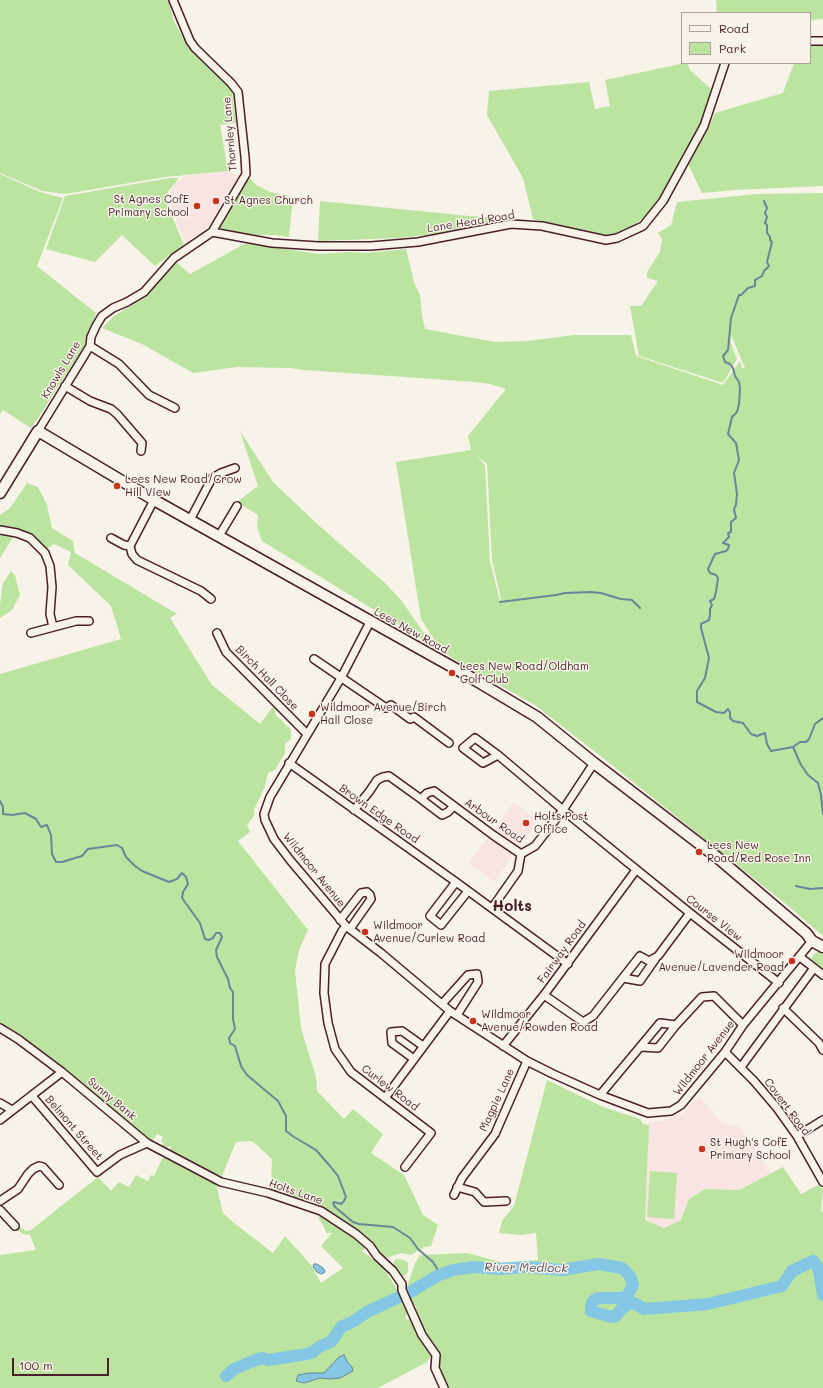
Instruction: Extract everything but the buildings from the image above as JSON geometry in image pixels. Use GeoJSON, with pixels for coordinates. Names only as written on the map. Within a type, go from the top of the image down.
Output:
{"type":"FeatureCollection","features":[{"type":"Feature","properties":{"kind":"street","name":"Thornley Lane"},"geometry":{"type":"LineString","coordinates":[[173,0],[190,41],[195,48],[231,82],[238,92],[246,174],[212,232]]}},
{"type":"Feature","properties":{"kind":"street"},"geometry":{"type":"LineString","coordinates":[[811,41],[823,41]]}},
{"type":"Feature","properties":{"kind":"street","name":"Lane Head Road"},"geometry":{"type":"LineString","coordinates":[[212,232],[272,243],[318,246],[372,246],[418,242],[511,224],[542,226],[606,240],[617,238],[643,226],[663,201],[704,126],[725,64]]}},
{"type":"Feature","properties":{"kind":"street","name":"Knowls Lane"},"geometry":{"type":"LineString","coordinates":[[38,431],[90,346],[91,337],[102,316],[113,308],[144,292],[174,258],[212,232]]}},
{"type":"Feature","properties":{"kind":"street"},"geometry":{"type":"LineString","coordinates":[[90,346],[119,364],[149,395],[175,408]]}},
{"type":"Feature","properties":{"kind":"street"},"geometry":{"type":"LineString","coordinates":[[65,386],[90,401],[111,409],[117,414],[142,443],[140,451]]}},
{"type":"Feature","properties":{"kind":"street"},"geometry":{"type":"LineString","coordinates":[[0,493],[38,431]]}},
{"type":"Feature","properties":{"kind":"street","name":"Lees New Road"},"geometry":{"type":"LineString","coordinates":[[38,431],[154,500],[471,678],[537,717],[594,763],[718,858],[806,933],[812,941],[823,947]]}},
{"type":"Feature","properties":{"kind":"street"},"geometry":{"type":"LineString","coordinates":[[190,520],[212,478],[235,468]]}},
{"type":"Feature","properties":{"kind":"street"},"geometry":{"type":"LineString","coordinates":[[154,500],[130,546],[132,554],[138,560],[201,591],[211,599]]}},
{"type":"Feature","properties":{"kind":"street"},"geometry":{"type":"LineString","coordinates":[[219,536],[237,506]]}},
{"type":"Feature","properties":{"kind":"street"},"geometry":{"type":"LineString","coordinates":[[0,530],[17,532],[30,538],[45,553],[50,566],[52,587],[50,614],[53,627]]}},
{"type":"Feature","properties":{"kind":"street"},"geometry":{"type":"LineString","coordinates":[[111,538],[124,545],[130,546]]}},
{"type":"Feature","properties":{"kind":"street"},"geometry":{"type":"LineString","coordinates":[[31,633],[76,621],[89,621]]}},
{"type":"Feature","properties":{"kind":"street","name":"Wildmoor Avenue"},"geometry":{"type":"LineString","coordinates":[[370,622],[341,678],[306,734],[267,804],[264,814],[265,820],[274,839],[282,850],[340,920],[450,1010],[527,1061],[600,1095],[648,1113],[671,1111],[681,1106],[725,1052],[743,1025],[812,941]]}},
{"type":"Feature","properties":{"kind":"street","name":"Birch Hall Close"},"geometry":{"type":"LineString","coordinates":[[216,633],[226,652],[306,734]]}},
{"type":"Feature","properties":{"kind":"street"},"geometry":{"type":"LineString","coordinates":[[314,659],[386,708],[391,705],[410,718],[414,717],[450,743]]}},
{"type":"Feature","properties":{"kind":"street","name":"Course View"},"geometry":{"type":"LineString","coordinates":[[498,755],[636,870],[778,983]]}},
{"type":"Feature","properties":{"kind":"street"},"geometry":{"type":"LineString","coordinates":[[492,908],[518,871],[521,854],[535,846],[563,810],[594,763]]}},
{"type":"Feature","properties":{"kind":"street","name":"Brown Edge Road"},"geometry":{"type":"LineString","coordinates":[[289,764],[456,882],[568,964]]}},
{"type":"Feature","properties":{"kind":"street","name":"Arbour Road"},"geometry":{"type":"LineString","coordinates":[[354,810],[377,780],[389,776],[442,815],[454,806]]}},
{"type":"Feature","properties":{"kind":"street","name":"Arbour Road"},"geometry":{"type":"LineString","coordinates":[[421,799],[427,793],[434,791],[521,854]]}},
{"type":"Feature","properties":{"kind":"street","name":"Fairway Road"},"geometry":{"type":"LineString","coordinates":[[503,1046],[568,964],[636,870]]}},
{"type":"Feature","properties":{"kind":"street"},"geometry":{"type":"LineString","coordinates":[[456,882],[430,916],[441,925],[468,891]]}},
{"type":"Feature","properties":{"kind":"street","name":"Wildmoor Avenue"},"geometry":{"type":"LineString","coordinates":[[340,920],[361,893],[367,892],[371,899],[348,928]]}},
{"type":"Feature","properties":{"kind":"street"},"geometry":{"type":"LineString","coordinates":[[623,978],[640,981],[690,913]]}},
{"type":"Feature","properties":{"kind":"street","name":"Curlew Road"},"geometry":{"type":"LineString","coordinates":[[348,928],[342,931],[325,964],[324,993],[328,1023],[336,1049],[351,1072],[431,1133],[405,1167]]}},
{"type":"Feature","properties":{"kind":"street"},"geometry":{"type":"LineString","coordinates":[[544,995],[583,1022],[593,1016],[640,956],[649,961],[658,956]]}},
{"type":"Feature","properties":{"kind":"street"},"geometry":{"type":"LineString","coordinates":[[800,957],[823,975]]}},
{"type":"Feature","properties":{"kind":"street"},"geometry":{"type":"LineString","coordinates":[[741,1067],[783,1008],[814,968]]}},
{"type":"Feature","properties":{"kind":"street"},"geometry":{"type":"LineString","coordinates":[[442,1004],[468,975],[477,974],[478,982],[457,1015]]}},
{"type":"Feature","properties":{"kind":"street"},"geometry":{"type":"LineString","coordinates":[[640,1047],[658,1048],[676,1025],[702,997],[714,996],[743,1025]]}},
{"type":"Feature","properties":{"kind":"street"},"geometry":{"type":"LineString","coordinates":[[783,1008],[818,1043],[823,1050]]}},
{"type":"Feature","properties":{"kind":"street"},"geometry":{"type":"LineString","coordinates":[[385,1098],[450,1010]]}},
{"type":"Feature","properties":{"kind":"street"},"geometry":{"type":"LineString","coordinates":[[600,1095],[660,1023],[676,1025]]}},
{"type":"Feature","properties":{"kind":"street","name":"Sunny Bank"},"geometry":{"type":"LineString","coordinates":[[0,1028],[18,1039],[62,1072],[147,1143]]}},
{"type":"Feature","properties":{"kind":"street"},"geometry":{"type":"LineString","coordinates":[[414,1059],[392,1043],[391,1032],[402,1031],[423,1046]]}},
{"type":"Feature","properties":{"kind":"street","name":"Covert Road"},"geometry":{"type":"LineString","coordinates":[[725,1052],[741,1067],[777,1108],[797,1136],[823,1182]]}},
{"type":"Feature","properties":{"kind":"street","name":"Magpie Lane"},"geometry":{"type":"LineString","coordinates":[[454,1195],[462,1178],[494,1134],[527,1061]]}},
{"type":"Feature","properties":{"kind":"street"},"geometry":{"type":"LineString","coordinates":[[0,1120],[62,1072]]}},
{"type":"Feature","properties":{"kind":"street","name":"Belmont Street"},"geometry":{"type":"LineString","coordinates":[[32,1096],[97,1172],[120,1155],[147,1143]]}},
{"type":"Feature","properties":{"kind":"street"},"geometry":{"type":"LineString","coordinates":[[0,1103],[12,1110]]}},
{"type":"Feature","properties":{"kind":"street"},"geometry":{"type":"LineString","coordinates":[[797,1136],[823,1120]]}},
{"type":"Feature","properties":{"kind":"street","name":"Holts Lane"},"geometry":{"type":"LineString","coordinates":[[147,1143],[221,1182],[268,1193],[321,1211],[356,1234],[370,1246],[377,1256],[393,1271],[402,1284],[404,1295],[422,1335],[436,1355],[435,1368],[444,1388]]}},
{"type":"Feature","properties":{"kind":"street"},"geometry":{"type":"LineString","coordinates":[[0,1202],[18,1189],[28,1174],[39,1166],[43,1167],[59,1185]]}},
{"type":"Feature","properties":{"kind":"street"},"geometry":{"type":"LineString","coordinates":[[458,1186],[475,1192],[484,1202],[506,1202]]}},
{"type":"Feature","properties":{"kind":"street"},"geometry":{"type":"LineString","coordinates":[[1,1213],[15,1226]]}},
{"type":"Feature","properties":{"kind":"shaded area","name":"St Agnes CofE Primary School"},"geometry":{"type":"Polygon","coordinates":[[[228,171],[241,178],[218,215],[207,227],[191,238],[186,245],[167,197],[175,184],[185,176],[228,171]]]}},
{"type":"Feature","properties":{"kind":"shaded area"},"geometry":{"type":"Polygon","coordinates":[[[514,802],[538,821],[494,882],[469,863],[514,802]]]}},
{"type":"Feature","properties":{"kind":"shaded area","name":"St Hugh's CofE Primary School"},"geometry":{"type":"Polygon","coordinates":[[[699,1096],[722,1123],[739,1126],[772,1173],[738,1190],[705,1189],[689,1199],[681,1220],[664,1228],[645,1220],[649,1122],[663,1121],[683,1113],[699,1096]]]}},
{"type":"Feature","properties":{"kind":"green space"},"geometry":{"type":"Polygon","coordinates":[[[0,0],[168,0],[174,21],[187,46],[231,86],[236,123],[220,125],[228,171],[165,177],[65,194],[42,191],[0,173],[0,0]]]}},
{"type":"Feature","properties":{"kind":"green space"},"geometry":{"type":"Polygon","coordinates":[[[716,0],[823,0],[823,19],[811,20],[811,12],[717,12],[716,0]]]}},
{"type":"Feature","properties":{"kind":"green space"},"geometry":{"type":"Polygon","coordinates":[[[811,44],[823,44],[823,186],[702,193],[688,164],[708,129],[715,113],[783,93],[794,64],[811,64],[811,44]]]}},
{"type":"Feature","properties":{"kind":"green space"},"geometry":{"type":"Polygon","coordinates":[[[681,64],[687,64],[690,70],[712,90],[696,134],[653,211],[630,228],[620,233],[602,236],[533,219],[523,178],[487,115],[489,91],[589,82],[595,109],[610,106],[605,80],[681,64]]]}},
{"type":"Feature","properties":{"kind":"green space"},"geometry":{"type":"Polygon","coordinates":[[[0,174],[40,192],[63,198],[37,266],[96,313],[86,344],[31,428],[3,410],[0,414],[0,174]]]}},
{"type":"Feature","properties":{"kind":"green space"},"geometry":{"type":"Polygon","coordinates":[[[248,176],[256,185],[270,192],[293,197],[289,237],[274,235],[249,235],[219,228],[248,176]]]}},
{"type":"Feature","properties":{"kind":"green space"},"geometry":{"type":"Polygon","coordinates":[[[170,178],[179,178],[164,197],[184,245],[155,266],[122,235],[95,262],[46,249],[65,196],[170,178]]]}},
{"type":"Feature","properties":{"kind":"green space"},"geometry":{"type":"Polygon","coordinates":[[[823,193],[823,936],[787,905],[535,705],[463,665],[441,650],[421,619],[396,462],[471,450],[468,436],[506,389],[490,384],[475,382],[289,368],[237,367],[193,373],[144,345],[102,328],[114,316],[140,300],[152,289],[175,261],[190,274],[246,243],[319,254],[350,252],[366,253],[406,249],[414,282],[420,295],[425,329],[495,342],[528,341],[575,335],[631,335],[636,356],[723,385],[740,361],[742,368],[745,368],[731,335],[731,343],[737,359],[723,383],[639,356],[630,306],[641,306],[658,281],[647,278],[647,272],[660,252],[662,239],[658,233],[671,225],[677,202],[757,194],[823,193]],[[475,454],[485,465],[490,561],[500,601],[501,599],[492,560],[487,464],[475,454]]]}},
{"type":"Feature","properties":{"kind":"green space"},"geometry":{"type":"Polygon","coordinates":[[[320,201],[469,216],[529,220],[492,223],[442,233],[399,238],[318,241],[320,201]]]}},
{"type":"Feature","properties":{"kind":"green space"},"geometry":{"type":"Polygon","coordinates":[[[240,431],[273,482],[315,522],[385,583],[401,600],[433,646],[262,541],[257,527],[258,515],[237,502],[258,486],[240,431]]]}},
{"type":"Feature","properties":{"kind":"green space"},"geometry":{"type":"Polygon","coordinates":[[[27,483],[38,487],[47,505],[52,528],[73,541],[75,553],[177,614],[170,618],[212,685],[260,724],[274,705],[276,715],[291,730],[291,739],[285,744],[285,753],[275,770],[268,773],[265,786],[254,810],[254,816],[247,825],[250,832],[238,841],[308,930],[299,950],[295,971],[301,1028],[316,1077],[317,1091],[344,1119],[353,1109],[383,1134],[371,1153],[404,1175],[423,1215],[438,1225],[431,1246],[424,1247],[411,1255],[401,1253],[386,1258],[380,1256],[368,1238],[326,1210],[271,1191],[272,1159],[252,1141],[236,1142],[222,1176],[217,1174],[212,1176],[169,1152],[171,1147],[169,1146],[166,1150],[161,1148],[164,1143],[161,1142],[163,1137],[157,1134],[152,1142],[60,1067],[0,1025],[0,674],[121,639],[111,606],[68,565],[71,552],[54,544],[41,553],[31,542],[15,534],[0,558],[0,515],[10,508],[27,483]]]}},
{"type":"Feature","properties":{"kind":"green space"},"geometry":{"type":"Polygon","coordinates":[[[11,571],[15,575],[20,595],[12,610],[0,618],[3,583],[11,571]]]}},
{"type":"Feature","properties":{"kind":"green space"},"geometry":{"type":"Polygon","coordinates":[[[819,952],[823,955],[823,970],[811,959],[815,953],[819,952]]]}},
{"type":"Feature","properties":{"kind":"green space"},"geometry":{"type":"Polygon","coordinates":[[[547,1080],[603,1107],[640,1119],[643,1124],[649,1125],[645,1220],[664,1228],[681,1220],[689,1199],[705,1189],[739,1190],[783,1167],[801,1194],[818,1185],[823,1189],[821,1211],[823,1212],[823,1388],[451,1388],[448,1387],[439,1366],[439,1354],[437,1349],[427,1362],[378,1388],[0,1388],[0,1255],[36,1250],[30,1235],[23,1234],[16,1229],[18,1226],[26,1231],[31,1230],[98,1177],[111,1191],[119,1182],[129,1187],[136,1175],[148,1181],[151,1175],[154,1176],[164,1155],[216,1184],[223,1213],[273,1253],[285,1236],[311,1265],[321,1283],[343,1268],[321,1246],[332,1233],[326,1233],[318,1217],[324,1215],[367,1246],[362,1251],[383,1267],[398,1291],[404,1306],[406,1307],[406,1320],[410,1318],[415,1329],[423,1325],[418,1320],[416,1306],[412,1305],[406,1290],[415,1263],[420,1255],[467,1253],[504,1263],[538,1260],[536,1233],[521,1235],[499,1233],[502,1221],[514,1206],[547,1080]]]}},
{"type":"Feature","properties":{"kind":"green space"},"geometry":{"type":"Polygon","coordinates":[[[650,1171],[677,1173],[674,1219],[647,1217],[650,1171]]]}},
{"type":"Feature","properties":{"kind":"green space"},"geometry":{"type":"Polygon","coordinates":[[[396,1259],[405,1260],[408,1263],[408,1272],[405,1276],[401,1276],[394,1269],[394,1261],[396,1259]]]}},
{"type":"Feature","properties":{"kind":"water"},"geometry":{"type":"Polygon","coordinates":[[[314,1264],[317,1264],[323,1268],[325,1271],[324,1273],[321,1274],[317,1272],[313,1267],[314,1264]]]}},
{"type":"Feature","properties":{"kind":"water"},"geometry":{"type":"Polygon","coordinates":[[[344,1355],[353,1371],[340,1378],[320,1378],[304,1383],[296,1381],[298,1375],[324,1373],[339,1357],[344,1355]]]}},
{"type":"Feature","properties":{"kind":"waterway"},"geometry":{"type":"LineString","coordinates":[[764,201],[767,208],[765,213],[767,217],[765,223],[767,225],[767,233],[772,242],[767,262],[769,266],[764,271],[762,276],[755,280],[755,286],[748,288],[741,295],[739,295],[731,318],[728,350],[723,356],[725,362],[730,364],[733,368],[735,376],[739,382],[740,389],[737,412],[732,417],[728,434],[736,443],[739,460],[734,473],[737,494],[734,509],[736,518],[731,522],[731,532],[728,533],[729,537],[723,543],[729,545],[728,549],[715,554],[708,569],[710,573],[716,575],[718,578],[714,599],[710,601],[712,605],[709,620],[701,624],[709,658],[705,678],[697,691],[697,702],[716,712],[724,713],[728,709],[730,712],[730,718],[733,721],[743,723],[751,734],[757,736],[765,733],[767,744],[771,751],[793,747],[800,742],[806,742],[809,739],[815,724],[823,718]]}},
{"type":"Feature","properties":{"kind":"waterway"},"geometry":{"type":"LineString","coordinates":[[500,602],[565,593],[591,592],[632,600],[640,608]]}},
{"type":"Feature","properties":{"kind":"waterway"},"geometry":{"type":"LineString","coordinates":[[793,747],[801,765],[808,775],[818,783],[823,814]]}},
{"type":"Feature","properties":{"kind":"waterway"},"geometry":{"type":"LineString","coordinates":[[0,801],[3,807],[3,814],[12,815],[25,813],[36,819],[41,827],[47,825],[51,835],[52,854],[56,862],[62,862],[82,856],[88,849],[117,845],[122,848],[126,857],[142,871],[169,882],[177,879],[182,873],[186,877],[188,884],[183,892],[182,898],[200,923],[205,939],[209,940],[213,938],[216,933],[220,933],[222,937],[216,950],[217,957],[233,992],[233,1019],[235,1029],[229,1038],[230,1043],[235,1046],[241,1066],[247,1075],[278,1101],[286,1116],[286,1131],[316,1150],[338,1176],[346,1197],[341,1204],[334,1202],[335,1207],[353,1222],[359,1224],[393,1227],[410,1238],[418,1249],[433,1262],[441,1275]]}},
{"type":"Feature","properties":{"kind":"waterway"},"geometry":{"type":"LineString","coordinates":[[796,886],[810,889],[823,888]]}},
{"type":"Feature","properties":{"kind":"waterway","name":"River Medlock"},"geometry":{"type":"LineString","coordinates":[[226,1376],[234,1369],[258,1359],[263,1358],[268,1360],[313,1352],[319,1347],[332,1341],[341,1327],[354,1321],[367,1312],[412,1291],[437,1276],[453,1270],[474,1267],[499,1269],[527,1267],[562,1270],[598,1264],[622,1268],[630,1276],[633,1285],[627,1296],[622,1298],[598,1298],[593,1301],[591,1307],[591,1311],[611,1317],[616,1316],[621,1309],[634,1303],[644,1309],[708,1304],[782,1286],[792,1271],[813,1261],[819,1271],[823,1295]]}},
{"type":"Feature","properties":{"kind":"place","name":"St Agnes Church"},"geometry":{"type":"Point","coordinates":[216,201]}},
{"type":"Feature","properties":{"kind":"place","name":"St Agnes CofE Primary School"},"geometry":{"type":"Point","coordinates":[197,206]}},
{"type":"Feature","properties":{"kind":"place","name":"Lees New Road/Crow Hill View"},"geometry":{"type":"Point","coordinates":[117,486]}},
{"type":"Feature","properties":{"kind":"place","name":"Lees New Road/Oldham Golf Club"},"geometry":{"type":"Point","coordinates":[452,673]}},
{"type":"Feature","properties":{"kind":"place","name":"Wildmoor Avenue/Birch Hall Close"},"geometry":{"type":"Point","coordinates":[312,714]}},
{"type":"Feature","properties":{"kind":"place","name":"Holts Post Office"},"geometry":{"type":"Point","coordinates":[526,823]}},
{"type":"Feature","properties":{"kind":"place","name":"Lees New Road/Red Rose Inn"},"geometry":{"type":"Point","coordinates":[699,852]}},
{"type":"Feature","properties":{"kind":"place","name":"Wildmoor Avenue/Curlew Road"},"geometry":{"type":"Point","coordinates":[365,932]}},
{"type":"Feature","properties":{"kind":"place","name":"Wildmoor Avenue/Lavender Road"},"geometry":{"type":"Point","coordinates":[792,961]}},
{"type":"Feature","properties":{"kind":"place","name":"Wildmoor Avenue/Rowden Road"},"geometry":{"type":"Point","coordinates":[473,1021]}},
{"type":"Feature","properties":{"kind":"place","name":"St Hugh's CofE Primary School"},"geometry":{"type":"Point","coordinates":[702,1149]}},
{"type":"Feature","properties":{"kind":"district","name":"Holts"},"geometry":{"type":"Point","coordinates":[512,906]}}]}
